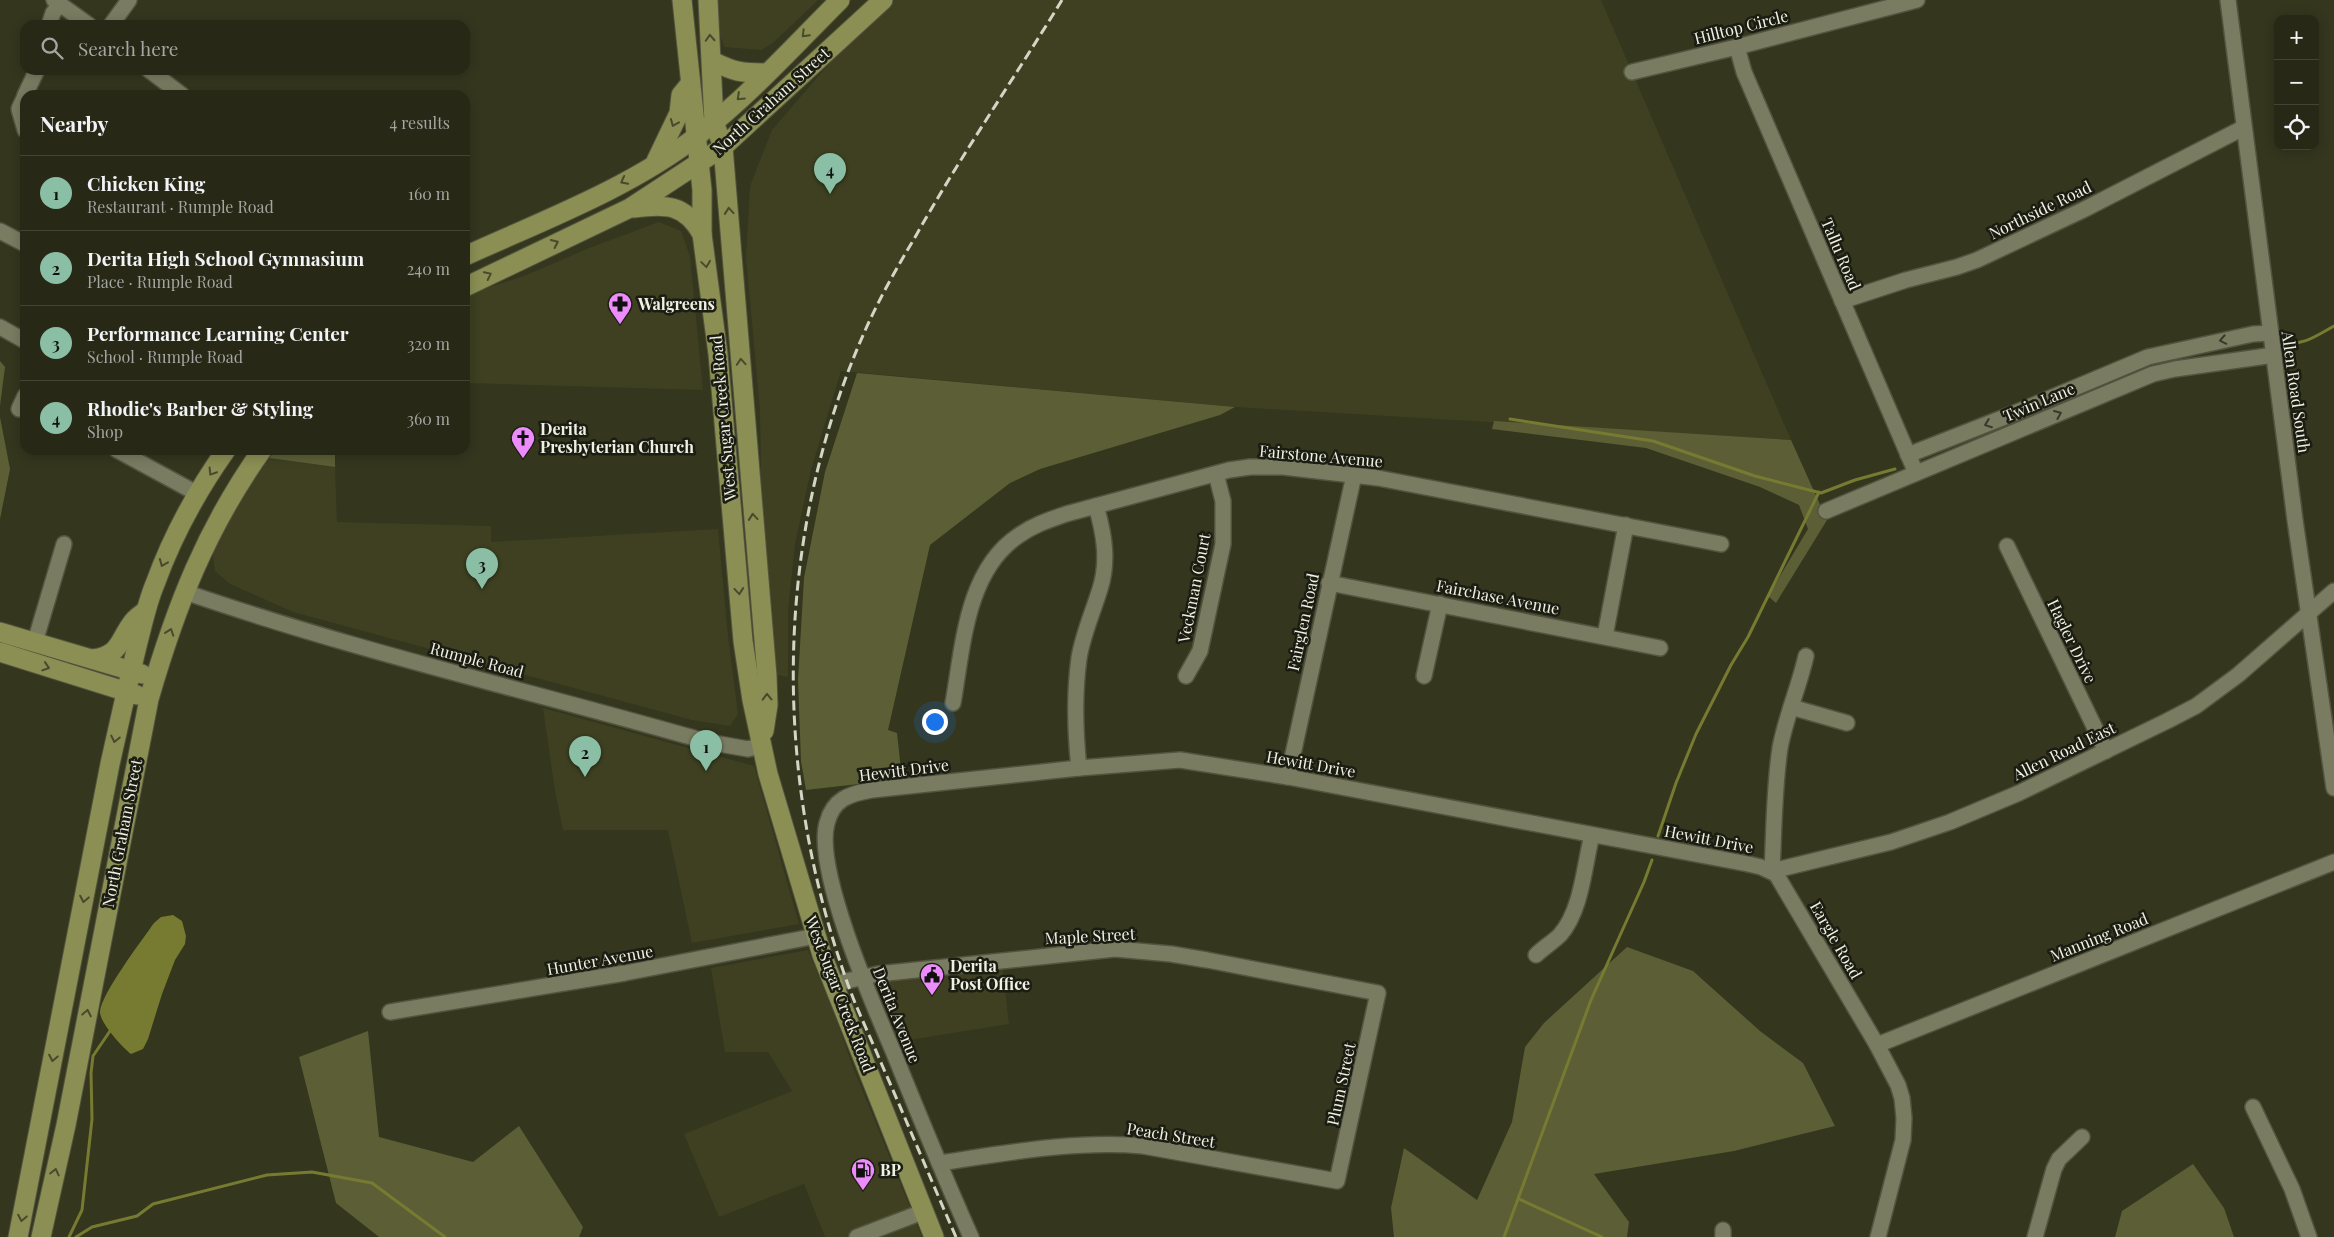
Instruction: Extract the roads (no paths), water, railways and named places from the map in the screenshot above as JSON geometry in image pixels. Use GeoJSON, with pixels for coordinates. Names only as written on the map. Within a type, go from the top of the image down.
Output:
{"type":"FeatureCollection","features":[{"type":"Feature","properties":{"kind":"main road","name":"West Sugar Creek Road"},"geometry":{"type":"LineString","coordinates":[[682,0],[700,164],[702,234],[718,354],[747,674],[768,774],[816,936],[833,984],[934,1237]]}},
{"type":"Feature","properties":{"kind":"main road","name":"West Sugar Creek Road"},"geometry":{"type":"LineString","coordinates":[[708,0],[714,122],[723,147],[767,676],[768,704],[763,745]]}},
{"type":"Feature","properties":{"kind":"main road","name":"North Graham Street"},"geometry":{"type":"LineString","coordinates":[[470,254],[583,203],[655,164],[696,137],[766,73],[840,0]]}},
{"type":"Feature","properties":{"kind":"main road"},"geometry":{"type":"LineString","coordinates":[[864,15],[875,0]]}},
{"type":"Feature","properties":{"kind":"main road","name":"North Graham Street"},"geometry":{"type":"LineString","coordinates":[[470,285],[630,208],[700,164],[723,147],[864,15],[883,0]]}},
{"type":"Feature","properties":{"kind":"main road"},"geometry":{"type":"LineString","coordinates":[[712,61],[731,71],[766,73]]}},
{"type":"Feature","properties":{"kind":"main road"},"geometry":{"type":"LineString","coordinates":[[655,164],[679,113],[681,94],[690,84]]}},
{"type":"Feature","properties":{"kind":"main road"},"geometry":{"type":"LineString","coordinates":[[630,208],[672,207],[688,215],[702,234]]}},
{"type":"Feature","properties":{"kind":"main road","name":"North Graham Street"},"geometry":{"type":"LineString","coordinates":[[18,1237],[125,692],[147,610],[165,557],[198,494],[223,455]]}},
{"type":"Feature","properties":{"kind":"main road","name":"North Graham Street"},"geometry":{"type":"LineString","coordinates":[[41,1237],[66,1125],[149,699],[185,592],[210,533],[242,478],[258,455]]}},
{"type":"Feature","properties":{"kind":"main road"},"geometry":{"type":"LineString","coordinates":[[729,480],[736,497],[739,528],[742,535],[755,541]]}},
{"type":"Feature","properties":{"kind":"main road"},"geometry":{"type":"LineString","coordinates":[[93,659],[106,657],[115,651],[132,622],[147,610]]}},
{"type":"Feature","properties":{"kind":"main road"},"geometry":{"type":"LineString","coordinates":[[0,632],[155,678]]}},
{"type":"Feature","properties":{"kind":"main road"},"geometry":{"type":"LineString","coordinates":[[0,652],[149,699]]}},
{"type":"Feature","properties":{"kind":"street"},"geometry":{"type":"LineString","coordinates":[[115,20],[129,0]]}},
{"type":"Feature","properties":{"kind":"street","name":"Hilltop Circle"},"geometry":{"type":"LineString","coordinates":[[1632,72],[1917,0]]}},
{"type":"Feature","properties":{"kind":"street","name":"Allen Road South"},"geometry":{"type":"LineString","coordinates":[[2228,0],[2243,128],[2334,788]]}},
{"type":"Feature","properties":{"kind":"street"},"geometry":{"type":"LineString","coordinates":[[51,20],[57,2],[82,20]]}},
{"type":"Feature","properties":{"kind":"street","name":"Tallu Road"},"geometry":{"type":"LineString","coordinates":[[1737,47],[1744,72],[1916,474]]}},
{"type":"Feature","properties":{"kind":"street"},"geometry":{"type":"LineString","coordinates":[[28,90],[35,75]]}},
{"type":"Feature","properties":{"kind":"street"},"geometry":{"type":"LineString","coordinates":[[156,75],[175,90]]}},
{"type":"Feature","properties":{"kind":"street","name":"Northside Road"},"geometry":{"type":"LineString","coordinates":[[1842,300],[1977,260],[2082,210],[2243,128]]}},
{"type":"Feature","properties":{"kind":"street"},"geometry":{"type":"LineString","coordinates":[[0,231],[20,241]]}},
{"type":"Feature","properties":{"kind":"street"},"geometry":{"type":"LineString","coordinates":[[0,327],[20,338]]}},
{"type":"Feature","properties":{"kind":"street","name":"Twin Lane"},"geometry":{"type":"LineString","coordinates":[[1908,455],[2010,415],[2148,357],[2252,334],[2271,333]]}},
{"type":"Feature","properties":{"kind":"street","name":"Twin Lane"},"geometry":{"type":"LineString","coordinates":[[1826,511],[2154,374],[2175,369],[2274,355]]}},
{"type":"Feature","properties":{"kind":"street"},"geometry":{"type":"LineString","coordinates":[[126,455],[198,494]]}},
{"type":"Feature","properties":{"kind":"street","name":"Fairstone Avenue"},"geometry":{"type":"LineString","coordinates":[[953,703],[973,602],[988,568],[1005,547],[1029,529],[1066,514],[1216,474],[1265,466],[1354,475],[1514,502],[1721,544]]}},
{"type":"Feature","properties":{"kind":"street","name":"Veckman Court"},"geometry":{"type":"LineString","coordinates":[[1186,676],[1200,651],[1223,544],[1223,501],[1216,474]]}},
{"type":"Feature","properties":{"kind":"street","name":"Fairglen Road"},"geometry":{"type":"LineString","coordinates":[[1288,777],[1354,475]]}},
{"type":"Feature","properties":{"kind":"street"},"geometry":{"type":"LineString","coordinates":[[1079,768],[1075,713],[1079,658],[1084,635],[1100,588],[1105,561],[1102,523],[1096,506]]}},
{"type":"Feature","properties":{"kind":"street"},"geometry":{"type":"LineString","coordinates":[[1605,636],[1626,525]]}},
{"type":"Feature","properties":{"kind":"street"},"geometry":{"type":"LineString","coordinates":[[35,642],[64,544]]}},
{"type":"Feature","properties":{"kind":"street","name":"Hagler Drive"},"geometry":{"type":"LineString","coordinates":[[2007,546],[2106,751]]}},
{"type":"Feature","properties":{"kind":"street","name":"Fairchase Avenue"},"geometry":{"type":"LineString","coordinates":[[1329,583],[1660,648]]}},
{"type":"Feature","properties":{"kind":"street","name":"Allen Road East"},"geometry":{"type":"LineString","coordinates":[[1772,871],[1891,842],[1927,830],[1994,804],[2175,717],[2214,694],[2334,590]]}},
{"type":"Feature","properties":{"kind":"street","name":"Rumple Road"},"geometry":{"type":"LineString","coordinates":[[185,592],[242,612],[353,644],[708,742],[748,749],[763,745]]}},
{"type":"Feature","properties":{"kind":"street"},"geometry":{"type":"LineString","coordinates":[[1424,676],[1440,604]]}},
{"type":"Feature","properties":{"kind":"street"},"geometry":{"type":"LineString","coordinates":[[1772,871],[1780,750],[1806,656]]}},
{"type":"Feature","properties":{"kind":"street"},"geometry":{"type":"LineString","coordinates":[[1791,707],[1846,723]]}},
{"type":"Feature","properties":{"kind":"street","name":"Hewitt Drive"},"geometry":{"type":"LineString","coordinates":[[839,800],[872,790],[1079,768],[1180,760],[1288,777],[1748,864],[1772,871]]}},
{"type":"Feature","properties":{"kind":"street","name":"Derita Avenue"},"geometry":{"type":"LineString","coordinates":[[839,800],[834,805],[827,823],[826,847],[837,898],[862,977],[971,1237]]}},
{"type":"Feature","properties":{"kind":"street"},"geometry":{"type":"LineString","coordinates":[[1536,955],[1560,934],[1571,917],[1592,835]]}},
{"type":"Feature","properties":{"kind":"street","name":"Manning Road"},"geometry":{"type":"LineString","coordinates":[[1877,1045],[2334,862]]}},
{"type":"Feature","properties":{"kind":"street","name":"Eargle Road"},"geometry":{"type":"LineString","coordinates":[[1772,871],[1784,885],[1877,1045],[1898,1085],[1904,1118],[1899,1159],[1878,1237]]}},
{"type":"Feature","properties":{"kind":"street","name":"Hunter Avenue"},"geometry":{"type":"LineString","coordinates":[[390,1012],[625,974],[816,936]]}},
{"type":"Feature","properties":{"kind":"street","name":"Maple Street"},"geometry":{"type":"LineString","coordinates":[[833,984],[862,977],[1033,956],[1115,949],[1171,954],[1207,960],[1378,993]]}},
{"type":"Feature","properties":{"kind":"street","name":"Plum Street"},"geometry":{"type":"LineString","coordinates":[[1337,1181],[1378,993]]}},
{"type":"Feature","properties":{"kind":"street"},"geometry":{"type":"LineString","coordinates":[[2253,1107],[2292,1189],[2309,1237]]}},
{"type":"Feature","properties":{"kind":"street"},"geometry":{"type":"LineString","coordinates":[[2035,1237],[2054,1169],[2060,1159],[2082,1136]]}},
{"type":"Feature","properties":{"kind":"street","name":"Peach Street"},"geometry":{"type":"LineString","coordinates":[[939,1163],[1053,1149],[1124,1144],[1337,1181]]}},
{"type":"Feature","properties":{"kind":"street"},"geometry":{"type":"LineString","coordinates":[[857,1237],[925,1211]]}},
{"type":"Feature","properties":{"kind":"waterway"},"geometry":{"type":"LineString","coordinates":[[2284,342],[2297,343],[2304,341],[2334,326]]}},
{"type":"Feature","properties":{"kind":"waterway"},"geometry":{"type":"LineString","coordinates":[[1510,419],[1653,441],[1755,476],[1821,493],[1855,480],[1895,469]]}},
{"type":"Feature","properties":{"kind":"waterway"},"geometry":{"type":"LineString","coordinates":[[1658,836],[1676,783],[1696,734],[1731,665],[1748,637],[1819,492]]}},
{"type":"Feature","properties":{"kind":"waterway"},"geometry":{"type":"LineString","coordinates":[[1504,1237],[1591,1000],[1652,860]]}},
{"type":"Feature","properties":{"kind":"waterway"},"geometry":{"type":"LineString","coordinates":[[69,1237],[82,1210],[92,1119],[91,1073],[93,1056],[110,1031]]}},
{"type":"Feature","properties":{"kind":"waterway"},"geometry":{"type":"LineString","coordinates":[[76,1237],[92,1227],[137,1216],[153,1204],[267,1175],[312,1172],[372,1183],[445,1237]]}},
{"type":"Feature","properties":{"kind":"waterway"},"geometry":{"type":"LineString","coordinates":[[1519,1199],[1602,1237]]}},
{"type":"Feature","properties":{"kind":"railway"},"geometry":{"type":"LineString","coordinates":[[956,1237],[854,1001],[822,900],[805,819],[795,737],[794,654],[799,572],[813,491],[834,411],[869,321],[894,273],[950,178],[1062,0]]}},
{"type":"Feature","properties":{"kind":"place","name":"Rhodie's Barber & Styling"},"geometry":{"type":"Point","coordinates":[830,194]}},
{"type":"Feature","properties":{"kind":"place","name":"Walgreens"},"geometry":{"type":"Point","coordinates":[620,325]}},
{"type":"Feature","properties":{"kind":"place","name":"Derita Presbyterian Church"},"geometry":{"type":"Point","coordinates":[523,459]}},
{"type":"Feature","properties":{"kind":"place","name":"Performance Learning Center"},"geometry":{"type":"Point","coordinates":[482,589]}},
{"type":"Feature","properties":{"kind":"place","name":"Chicken King"},"geometry":{"type":"Point","coordinates":[706,771]}},
{"type":"Feature","properties":{"kind":"place","name":"Derita High School Gymnasium"},"geometry":{"type":"Point","coordinates":[585,777]}},
{"type":"Feature","properties":{"kind":"place","name":"Derita Post Office"},"geometry":{"type":"Point","coordinates":[932,996]}},
{"type":"Feature","properties":{"kind":"place","name":"BP"},"geometry":{"type":"Point","coordinates":[863,1191]}}]}
